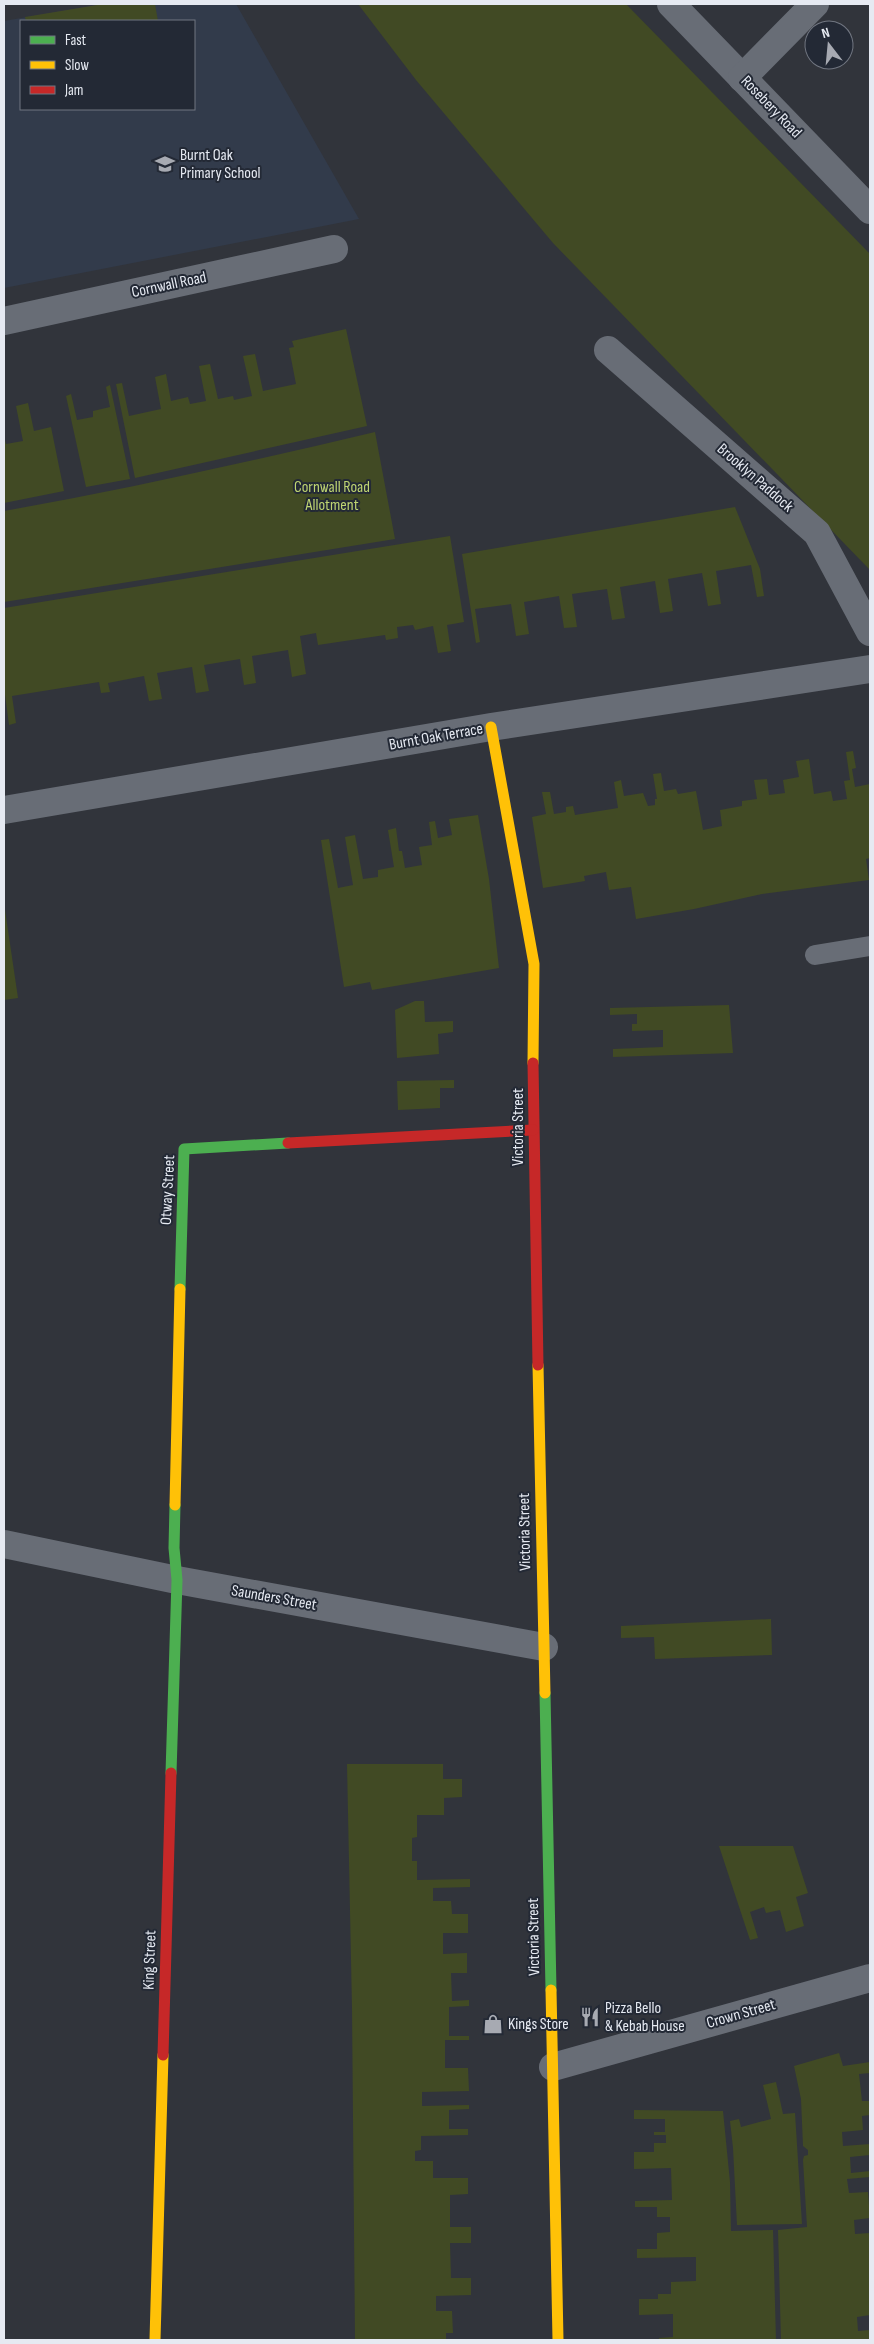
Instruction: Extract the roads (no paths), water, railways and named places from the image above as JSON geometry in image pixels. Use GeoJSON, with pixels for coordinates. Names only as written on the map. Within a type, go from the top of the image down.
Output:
{"type":"FeatureCollection","features":[{"type":"Feature","properties":{"kind":"street","name":"Rosebery Road"},"geometry":{"type":"LineString","coordinates":[[671,4],[870,210]]}},
{"type":"Feature","properties":{"kind":"street"},"geometry":{"type":"LineString","coordinates":[[742,78],[815,4]]}},
{"type":"Feature","properties":{"kind":"street","name":"Cornwall Road"},"geometry":{"type":"LineString","coordinates":[[4,321],[334,249]]}},
{"type":"Feature","properties":{"kind":"street","name":"Brooklyn Paddock"},"geometry":{"type":"LineString","coordinates":[[608,350],[817,533],[870,632]]}},
{"type":"Feature","properties":{"kind":"street","name":"Burnt Oak Terrace"},"geometry":{"type":"LineString","coordinates":[[4,810],[491,727],[870,670]]}},
{"type":"Feature","properties":{"kind":"street","name":"Victoria Street"},"geometry":{"type":"LineString","coordinates":[[491,727],[534,964],[533,1130],[558,2340]]}},
{"type":"Feature","properties":{"kind":"street","name":"Otway Street"},"geometry":{"type":"LineString","coordinates":[[177,1580],[174,1548],[184,1149],[533,1130]]}},
{"type":"Feature","properties":{"kind":"street","name":"Saunders Street"},"geometry":{"type":"LineString","coordinates":[[4,1544],[177,1580],[544,1647]]}},
{"type":"Feature","properties":{"kind":"street","name":"King Street"},"geometry":{"type":"LineString","coordinates":[[155,2340],[177,1580]]}},
{"type":"Feature","properties":{"kind":"street","name":"Crown Street"},"geometry":{"type":"LineString","coordinates":[[553,2067],[870,1978]]}},
{"type":"Feature","properties":{"kind":"lane"},"geometry":{"type":"LineString","coordinates":[[815,955],[870,946]]}},
{"type":"Feature","properties":{"kind":"place","name":"Burnt Oak Primary School"},"geometry":{"type":"Point","coordinates":[165,164]}},
{"type":"Feature","properties":{"kind":"place","name":"Pizza Bello & Kebab House"},"geometry":{"type":"Point","coordinates":[590,2017]}},
{"type":"Feature","properties":{"kind":"place","name":"Kings Store"},"geometry":{"type":"Point","coordinates":[493,2024]}},
{"type":"Feature","properties":{"kind":"park label","name":"Cornwall Road Allotment"},"geometry":{"type":"Point","coordinates":[332,496]}}]}
